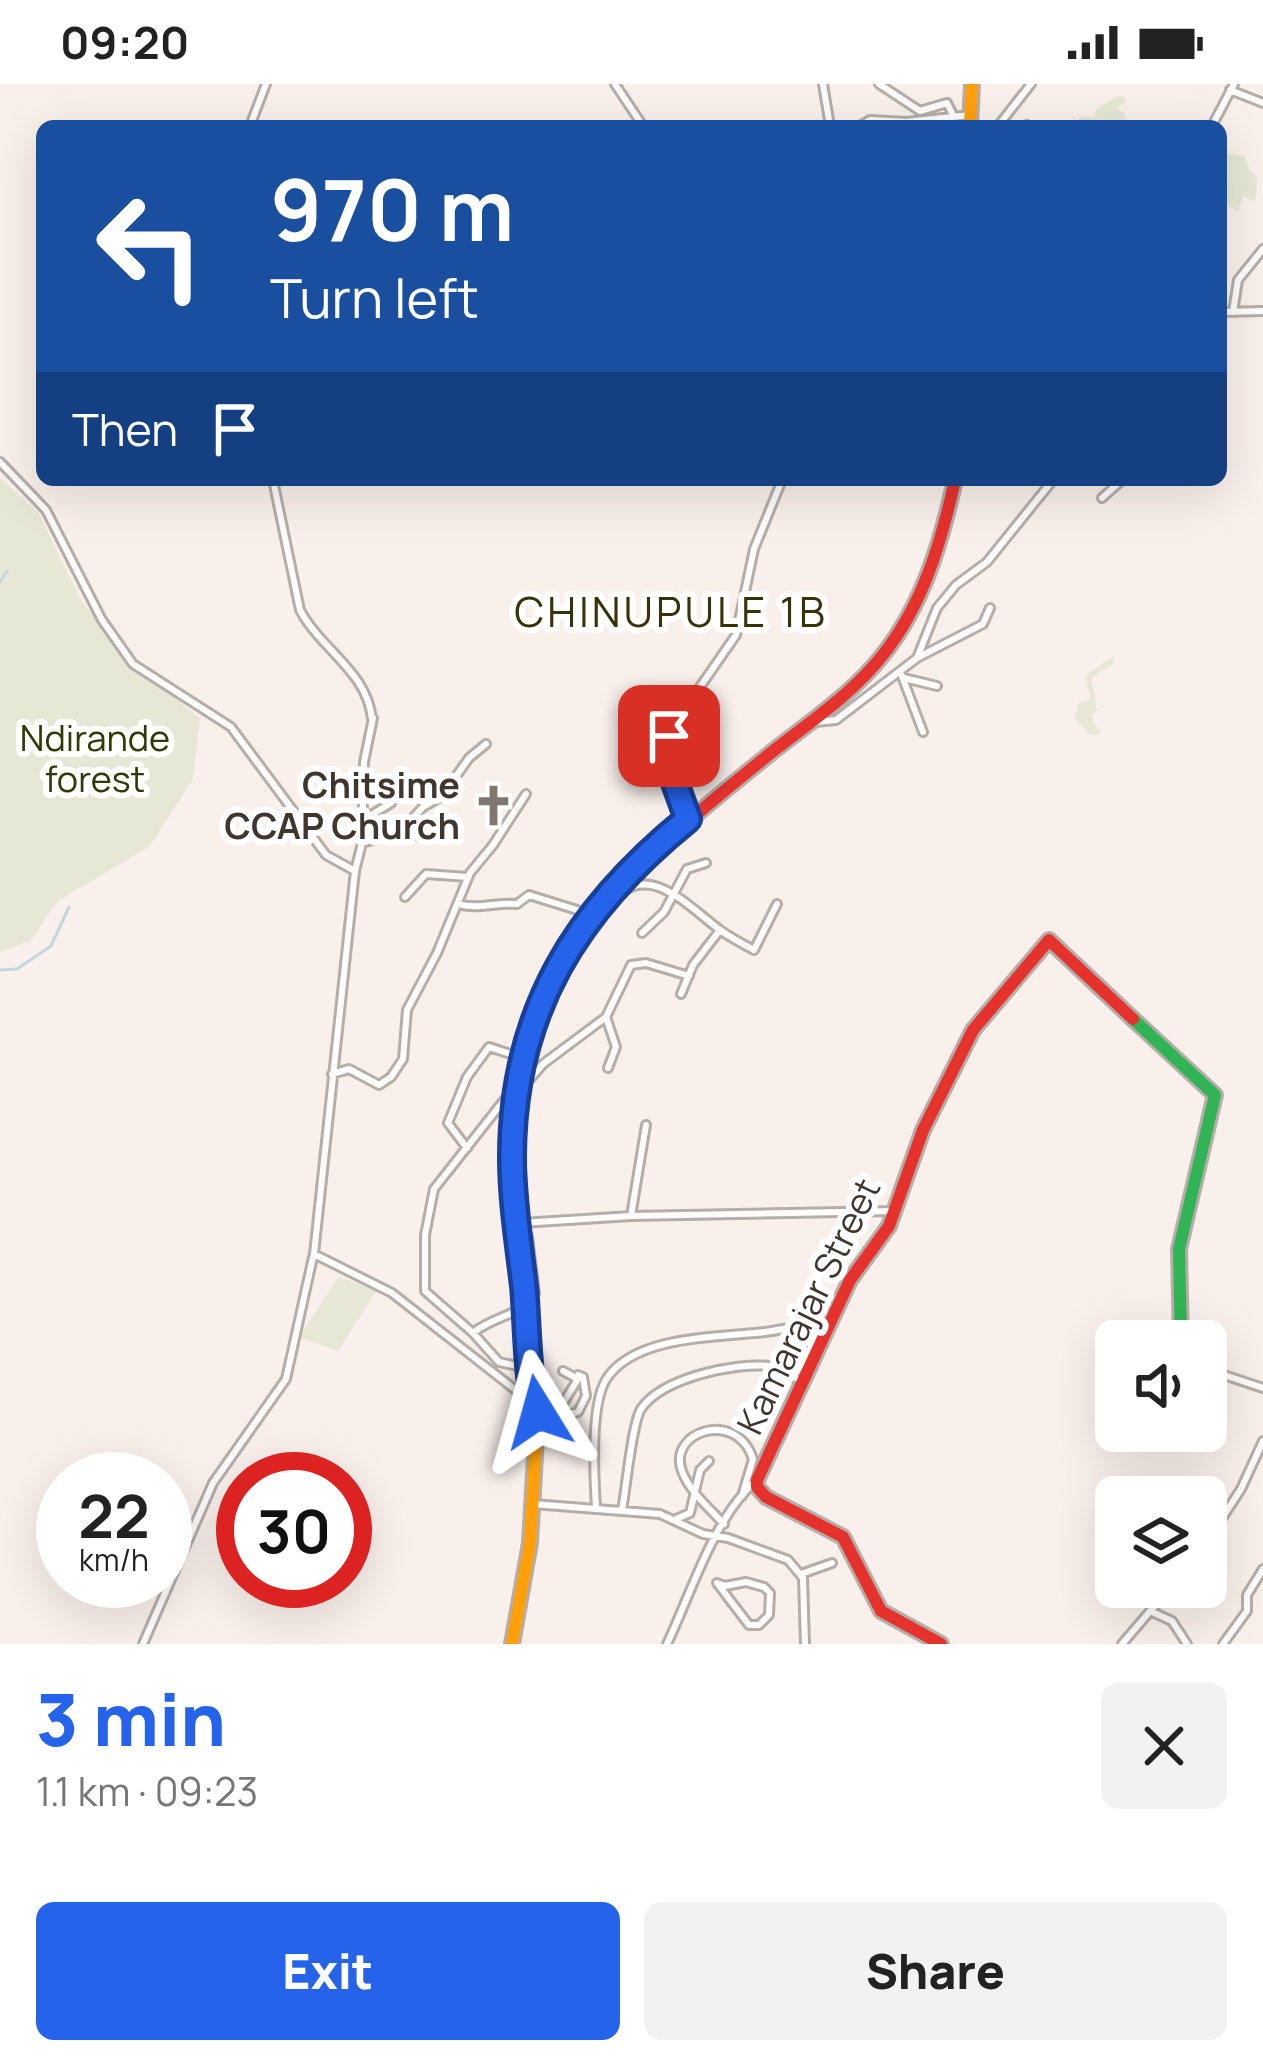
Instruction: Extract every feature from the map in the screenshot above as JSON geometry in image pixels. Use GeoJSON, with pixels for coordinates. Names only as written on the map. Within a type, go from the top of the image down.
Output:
{"type":"FeatureCollection","features":[{"type":"Feature","properties":{"kind":"street"},"geometry":{"type":"LineString","coordinates":[[252,120],[266,84]]}},
{"type":"Feature","properties":{"kind":"street"},"geometry":{"type":"LineString","coordinates":[[615,84],[639,120]]}},
{"type":"Feature","properties":{"kind":"street"},"geometry":{"type":"LineString","coordinates":[[824,84],[829,120]]}},
{"type":"Feature","properties":{"kind":"street"},"geometry":{"type":"LineString","coordinates":[[879,84],[913,108],[925,111],[947,103],[953,116]]}},
{"type":"Feature","properties":{"kind":"street"},"geometry":{"type":"LineString","coordinates":[[1003,120],[1031,84]]}},
{"type":"Feature","properties":{"kind":"street"},"geometry":{"type":"LineString","coordinates":[[922,120],[953,116],[971,120],[975,85]]}},
{"type":"Feature","properties":{"kind":"street"},"geometry":{"type":"LineString","coordinates":[[1215,120],[1232,87],[1263,103]]}},
{"type":"Feature","properties":{"kind":"street"},"geometry":{"type":"LineString","coordinates":[[1233,312],[1237,282],[1263,249]]}},
{"type":"Feature","properties":{"kind":"street"},"geometry":{"type":"LineString","coordinates":[[1227,312],[1263,310]]}},
{"type":"Feature","properties":{"kind":"street"},"geometry":{"type":"LineString","coordinates":[[0,461],[46,510],[101,620],[133,664],[231,727],[326,855],[355,871]]}},
{"type":"Feature","properties":{"kind":"street"},"geometry":{"type":"LineString","coordinates":[[143,1644],[213,1483],[286,1379],[314,1254],[355,871],[362,843],[364,762],[373,718],[366,692],[300,610],[274,486]]}},
{"type":"Feature","properties":{"kind":"street"},"geometry":{"type":"LineString","coordinates":[[688,819],[665,745],[736,635],[754,549],[780,486]]}},
{"type":"Feature","properties":{"kind":"street"},"geometry":{"type":"LineString","coordinates":[[512,1644],[527,1572],[535,1408],[512,1162],[516,1095],[543,997],[594,910],[631,868],[864,676],[915,607],[932,572],[954,486]]}},
{"type":"Feature","properties":{"kind":"street"},"geometry":{"type":"LineString","coordinates":[[812,721],[836,720],[902,674],[916,658],[937,608],[956,585],[987,562],[1048,486]]}},
{"type":"Feature","properties":{"kind":"street"},"geometry":{"type":"LineString","coordinates":[[1102,498],[1115,486]]}},
{"type":"Feature","properties":{"kind":"street"},"geometry":{"type":"LineString","coordinates":[[916,658],[981,625],[990,608]]}},
{"type":"Feature","properties":{"kind":"street"},"geometry":{"type":"LineString","coordinates":[[902,674],[937,686]]}},
{"type":"Feature","properties":{"kind":"street"},"geometry":{"type":"LineString","coordinates":[[902,674],[923,732]]}},
{"type":"Feature","properties":{"kind":"street"},"geometry":{"type":"LineString","coordinates":[[362,843],[401,831],[423,807],[442,796],[469,758],[486,744]]}},
{"type":"Feature","properties":{"kind":"street"},"geometry":{"type":"LineString","coordinates":[[332,1074],[349,1069],[380,1085],[398,1067],[406,1043],[407,1010],[468,877],[526,794]]}},
{"type":"Feature","properties":{"kind":"street"},"geometry":{"type":"LineString","coordinates":[[363,820],[391,803]]}},
{"type":"Feature","properties":{"kind":"street"},"geometry":{"type":"LineString","coordinates":[[401,831],[419,836]]}},
{"type":"Feature","properties":{"kind":"street"},"geometry":{"type":"LineString","coordinates":[[643,933],[676,895],[687,869],[706,862]]}},
{"type":"Feature","properties":{"kind":"street"},"geometry":{"type":"LineString","coordinates":[[405,897],[426,874],[468,877]]}},
{"type":"Feature","properties":{"kind":"street"},"geometry":{"type":"LineString","coordinates":[[458,904],[472,908],[493,902],[513,904],[529,895],[594,910],[607,908],[622,891],[637,884],[676,895],[720,930],[756,950],[777,904]]}},
{"type":"Feature","properties":{"kind":"street"},"geometry":{"type":"LineString","coordinates":[[681,994],[720,930]]}},
{"type":"Feature","properties":{"kind":"street","name":"Kamarajar Street"},"geometry":{"type":"LineString","coordinates":[[941,1644],[880,1611],[843,1537],[762,1494],[757,1480],[799,1379],[850,1280],[895,1211],[921,1134],[974,1030],[1049,940],[1215,1096],[1176,1250],[1178,1320]]}},
{"type":"Feature","properties":{"kind":"street"},"geometry":{"type":"LineString","coordinates":[[532,1369],[502,1364],[426,1294],[425,1226],[434,1189],[505,1099],[516,1095],[543,1064],[606,1017],[635,962],[689,976]]}},
{"type":"Feature","properties":{"kind":"street"},"geometry":{"type":"LineString","coordinates":[[606,1017],[616,1048],[608,1068]]}},
{"type":"Feature","properties":{"kind":"street"},"geometry":{"type":"LineString","coordinates":[[467,1148],[448,1123],[467,1076],[488,1047],[523,1058]]}},
{"type":"Feature","properties":{"kind":"street"},"geometry":{"type":"LineString","coordinates":[[631,1216],[646,1125]]}},
{"type":"Feature","properties":{"kind":"street"},"geometry":{"type":"LineString","coordinates":[[517,1223],[895,1211]]}},
{"type":"Feature","properties":{"kind":"street"},"geometry":{"type":"LineString","coordinates":[[473,1333],[535,1292],[528,1236]]}},
{"type":"Feature","properties":{"kind":"street"},"geometry":{"type":"LineString","coordinates":[[314,1254],[392,1293],[535,1408],[575,1414],[580,1409],[586,1396],[583,1377],[563,1371]]}},
{"type":"Feature","properties":{"kind":"street"},"geometry":{"type":"LineString","coordinates":[[596,1507],[594,1462],[600,1405],[605,1381],[614,1370],[672,1340],[811,1325],[814,1335],[799,1379],[772,1366],[709,1372],[686,1376],[656,1395],[637,1419],[622,1510]]}},
{"type":"Feature","properties":{"kind":"street"},"geometry":{"type":"LineString","coordinates":[[557,1413],[578,1376]]}},
{"type":"Feature","properties":{"kind":"street"},"geometry":{"type":"LineString","coordinates":[[1227,1376],[1263,1388]]}},
{"type":"Feature","properties":{"kind":"street"},"geometry":{"type":"LineString","coordinates":[[724,1524],[694,1491],[681,1468],[686,1445],[701,1432],[728,1430],[742,1437],[753,1459],[742,1496]]}},
{"type":"Feature","properties":{"kind":"street"},"geometry":{"type":"LineString","coordinates":[[1227,1511],[1263,1441]]}},
{"type":"Feature","properties":{"kind":"street"},"geometry":{"type":"LineString","coordinates":[[676,1519],[690,1513],[700,1470],[709,1461]]}},
{"type":"Feature","properties":{"kind":"street"},"geometry":{"type":"LineString","coordinates":[[668,1644],[717,1534],[757,1480]]}},
{"type":"Feature","properties":{"kind":"street"},"geometry":{"type":"LineString","coordinates":[[533,1504],[676,1519],[704,1534],[717,1534],[788,1560],[801,1574],[805,1644]]}},
{"type":"Feature","properties":{"kind":"street"},"geometry":{"type":"LineString","coordinates":[[707,1558],[717,1583],[749,1625],[768,1618],[767,1588],[746,1582],[717,1583]]}},
{"type":"Feature","properties":{"kind":"street"},"geometry":{"type":"LineString","coordinates":[[801,1574],[832,1563]]}},
{"type":"Feature","properties":{"kind":"street"},"geometry":{"type":"LineString","coordinates":[[1223,1644],[1246,1611],[1246,1595],[1263,1569]]}},
{"type":"Feature","properties":{"kind":"street"},"geometry":{"type":"LineString","coordinates":[[1122,1644],[1153,1608]]}},
{"type":"Feature","properties":{"kind":"street"},"geometry":{"type":"LineString","coordinates":[[1150,1611],[1172,1621],[1186,1644]]}},
{"type":"Feature","properties":{"kind":"green space"},"geometry":{"type":"Polygon","coordinates":[[[1117,96],[1125,97],[1117,108],[1126,120],[1077,120],[1094,117],[1097,109],[1117,96]]]}},
{"type":"Feature","properties":{"kind":"green space"},"geometry":{"type":"Polygon","coordinates":[[[1227,154],[1245,156],[1250,172],[1257,176],[1256,199],[1243,196],[1238,211],[1227,204],[1227,154]]]}},
{"type":"Feature","properties":{"kind":"green space","name":"Ndirande forest"},"geometry":{"type":"Polygon","coordinates":[[[0,478],[38,512],[82,602],[137,668],[200,718],[193,779],[150,846],[58,901],[30,941],[0,952],[0,478]]]}},
{"type":"Feature","properties":{"kind":"green space"},"geometry":{"type":"Polygon","coordinates":[[[1114,656],[1113,664],[1091,678],[1097,710],[1091,716],[1101,734],[1090,735],[1075,719],[1078,704],[1091,698],[1085,676],[1114,656]]]}},
{"type":"Feature","properties":{"kind":"green space"},"geometry":{"type":"Polygon","coordinates":[[[338,1277],[377,1290],[338,1351],[299,1337],[338,1277]]]}},
{"type":"Feature","properties":{"kind":"waterway"},"geometry":{"type":"LineString","coordinates":[[0,582],[7,571]]}},
{"type":"Feature","properties":{"kind":"waterway"},"geometry":{"type":"LineString","coordinates":[[0,970],[17,969],[51,946],[69,907]]}},
{"type":"Feature","properties":{"kind":"traffic: fast"},"geometry":{"type":"LineString","coordinates":[[1133,1019],[1215,1095],[1179,1249],[1181,1320]]}},
{"type":"Feature","properties":{"kind":"traffic: slow"},"geometry":{"type":"LineString","coordinates":[[970,120],[972,84]]}},
{"type":"Feature","properties":{"kind":"traffic: slow"},"geometry":{"type":"LineString","coordinates":[[512,1644],[530,1543],[536,1438],[515,1157]]}},
{"type":"Feature","properties":{"kind":"traffic: jam"},"geometry":{"type":"LineString","coordinates":[[515,1157],[516,1090],[531,1030],[555,974],[589,924],[675,833],[844,695],[882,656],[909,616],[929,572],[953,486]]}},
{"type":"Feature","properties":{"kind":"traffic: jam"},"geometry":{"type":"LineString","coordinates":[[941,1644],[881,1611],[843,1537],[766,1497],[757,1480],[850,1280],[889,1226],[923,1130],[973,1030],[1049,940],[1133,1019]]}},
{"type":"Feature","properties":{"kind":"place","name":"Chitsime CCAP Church"},"geometry":{"type":"Point","coordinates":[494,805]}},
{"type":"Feature","properties":{"kind":"district","name":"CHINUPULE 1B"},"geometry":{"type":"Point","coordinates":[671,611]}},
{"type":"Feature","properties":{"kind":"route"},"geometry":{"type":"LineString","coordinates":[[538,1412],[512,1162],[519,1076],[535,1017],[568,947],[614,886],[688,819],[666,758],[669,736]]}}]}
